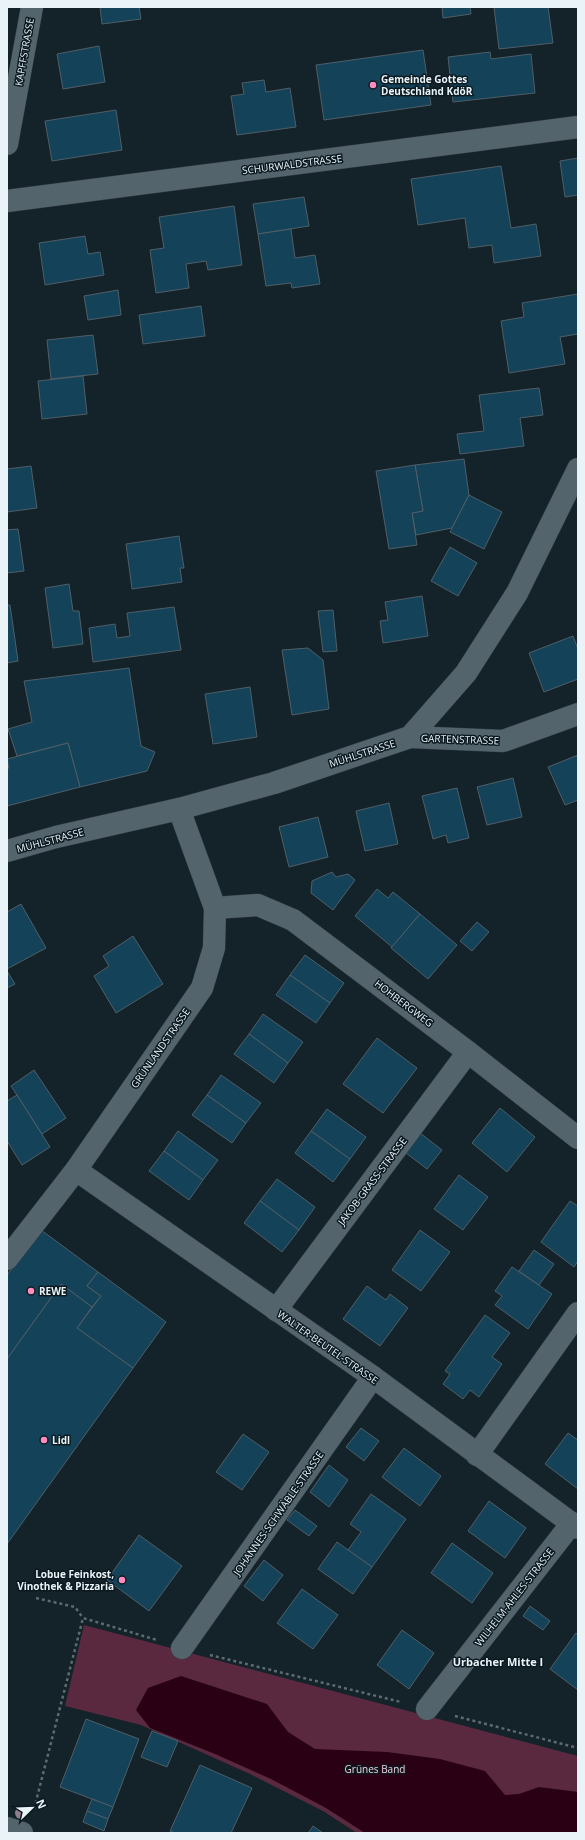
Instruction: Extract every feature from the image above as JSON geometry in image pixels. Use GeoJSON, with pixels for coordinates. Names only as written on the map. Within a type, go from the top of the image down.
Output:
{"type":"FeatureCollection","features":[{"type":"Feature","properties":{"kind":"street","name":"KAPFFSTRASSE"},"geometry":{"type":"LineString","coordinates":[[7,144],[32,7]]}},
{"type":"Feature","properties":{"kind":"street","name":"SCHURWALDSTRASSE"},"geometry":{"type":"LineString","coordinates":[[7,201],[578,127]]}},
{"type":"Feature","properties":{"kind":"street"},"geometry":{"type":"LineString","coordinates":[[410,738],[466,673],[517,593],[578,469]]}},
{"type":"Feature","properties":{"kind":"street","name":"GARTENSTRASSE"},"geometry":{"type":"LineString","coordinates":[[410,738],[503,741],[578,714]]}},
{"type":"Feature","properties":{"kind":"street","name":"MÜHLSTRASSE"},"geometry":{"type":"LineString","coordinates":[[7,851],[56,837],[178,809],[274,783],[410,738]]}},
{"type":"Feature","properties":{"kind":"street","name":"GRÜNLANDSTRASSE"},"geometry":{"type":"LineString","coordinates":[[7,1259],[76,1170],[202,988],[214,948],[215,908],[178,809]]}},
{"type":"Feature","properties":{"kind":"street","name":"HOHBERGWEG"},"geometry":{"type":"LineString","coordinates":[[215,908],[258,905],[293,920],[468,1052],[578,1138]]}},
{"type":"Feature","properties":{"kind":"street","name":"JAKOB-GRASS-STRASSE"},"geometry":{"type":"LineString","coordinates":[[276,1310],[468,1052]]}},
{"type":"Feature","properties":{"kind":"street","name":"WALTER-BEUTEL-STRASSE"},"geometry":{"type":"LineString","coordinates":[[76,1170],[373,1378],[575,1526]]}},
{"type":"Feature","properties":{"kind":"street"},"geometry":{"type":"LineString","coordinates":[[477,1455],[578,1313]]}},
{"type":"Feature","properties":{"kind":"street","name":"JOHANNES-SCHWÄBLE-STRASSE"},"geometry":{"type":"LineString","coordinates":[[182,1648],[373,1378]]}},
{"type":"Feature","properties":{"kind":"street","name":"WILHELM-AHLES-STRASSE"},"geometry":{"type":"LineString","coordinates":[[427,1709],[575,1526]]}},
{"type":"Feature","properties":{"kind":"street"},"geometry":{"type":"LineString","coordinates":[[7,1828],[22,1833]]}},
{"type":"Feature","properties":{"kind":"path"},"geometry":{"type":"LineString","coordinates":[[36,1598],[75,1607],[83,1618],[182,1648],[578,1748]]}},
{"type":"Feature","properties":{"kind":"path"},"geometry":{"type":"LineString","coordinates":[[34,1811],[83,1618]]}},
{"type":"Feature","properties":{"kind":"green space","name":"Grünes Band"},"geometry":{"type":"Polygon","coordinates":[[[84,1625],[578,1756],[578,1833],[357,1833],[323,1811],[250,1774],[141,1725],[65,1706],[84,1625]]]}},
{"type":"Feature","properties":{"kind":"shaded area"},"geometry":{"type":"Polygon","coordinates":[[[181,1676],[267,1704],[288,1732],[315,1749],[387,1752],[440,1759],[485,1771],[505,1795],[519,1794],[539,1787],[578,1792],[578,1833],[365,1833],[326,1808],[271,1779],[215,1754],[150,1728],[136,1710],[148,1688],[181,1676]]]}},
{"type":"Feature","properties":{"kind":"building"},"geometry":{"type":"Polygon","coordinates":[[[100,7],[139,7],[141,19],[102,24],[100,7]]]}},
{"type":"Feature","properties":{"kind":"building"},"geometry":{"type":"Polygon","coordinates":[[[442,7],[470,7],[471,14],[443,18],[442,7]]]}},
{"type":"Feature","properties":{"kind":"building"},"geometry":{"type":"Polygon","coordinates":[[[494,7],[548,7],[553,43],[499,49],[494,7]]]}},
{"type":"Feature","properties":{"kind":"building"},"geometry":{"type":"Polygon","coordinates":[[[99,46],[105,82],[63,89],[57,54],[99,46]]]}},
{"type":"Feature","properties":{"kind":"building","name":"Gemeinde Gottes Deutschland KdöR"},"geometry":{"type":"Polygon","coordinates":[[[423,50],[431,105],[324,120],[316,65],[423,50]]]}},
{"type":"Feature","properties":{"kind":"building"},"geometry":{"type":"Polygon","coordinates":[[[490,52],[491,59],[531,54],[535,93],[453,102],[448,57],[490,52]]]}},
{"type":"Feature","properties":{"kind":"building"},"geometry":{"type":"Polygon","coordinates":[[[264,80],[266,92],[290,88],[296,127],[237,135],[231,96],[244,94],[242,83],[264,80]]]}},
{"type":"Feature","properties":{"kind":"building"},"geometry":{"type":"Polygon","coordinates":[[[116,110],[122,150],[52,161],[45,121],[116,110]]]}},
{"type":"Feature","properties":{"kind":"building"},"geometry":{"type":"Polygon","coordinates":[[[578,158],[578,195],[565,197],[560,161],[578,158]]]}},
{"type":"Feature","properties":{"kind":"building"},"geometry":{"type":"Polygon","coordinates":[[[501,166],[511,228],[536,224],[541,256],[494,263],[492,245],[469,248],[465,218],[418,225],[411,179],[501,166]]]}},
{"type":"Feature","properties":{"kind":"building"},"geometry":{"type":"Polygon","coordinates":[[[304,197],[309,226],[258,234],[253,204],[304,197]]]}},
{"type":"Feature","properties":{"kind":"building"},"geometry":{"type":"Polygon","coordinates":[[[234,206],[242,265],[208,270],[206,261],[186,264],[189,288],[156,293],[150,250],[164,248],[159,217],[234,206]]]}},
{"type":"Feature","properties":{"kind":"building"},"geometry":{"type":"Polygon","coordinates":[[[291,229],[295,258],[315,255],[320,284],[292,288],[291,283],[266,286],[258,234],[291,229]]]}},
{"type":"Feature","properties":{"kind":"building"},"geometry":{"type":"Polygon","coordinates":[[[85,236],[88,254],[100,252],[104,275],[45,285],[39,243],[85,236]]]}},
{"type":"Feature","properties":{"kind":"building"},"geometry":{"type":"Polygon","coordinates":[[[118,290],[121,315],[88,320],[84,296],[118,290]]]}},
{"type":"Feature","properties":{"kind":"building"},"geometry":{"type":"Polygon","coordinates":[[[578,294],[578,334],[560,337],[565,364],[509,373],[501,321],[524,317],[522,303],[578,294]]]}},
{"type":"Feature","properties":{"kind":"building"},"geometry":{"type":"Polygon","coordinates":[[[201,306],[205,336],[143,344],[139,315],[201,306]]]}},
{"type":"Feature","properties":{"kind":"building"},"geometry":{"type":"Polygon","coordinates":[[[93,335],[98,374],[51,379],[47,340],[93,335]]]}},
{"type":"Feature","properties":{"kind":"building"},"geometry":{"type":"Polygon","coordinates":[[[83,376],[87,414],[42,419],[38,381],[83,376]]]}},
{"type":"Feature","properties":{"kind":"building"},"geometry":{"type":"Polygon","coordinates":[[[539,388],[543,415],[520,418],[524,446],[460,454],[457,434],[484,431],[479,395],[539,388]]]}},
{"type":"Feature","properties":{"kind":"building"},"geometry":{"type":"Polygon","coordinates":[[[464,459],[469,495],[452,528],[416,535],[412,513],[423,511],[415,465],[464,459]]]}},
{"type":"Feature","properties":{"kind":"building"},"geometry":{"type":"Polygon","coordinates":[[[415,465],[423,511],[412,513],[417,545],[389,549],[376,471],[415,465]]]}},
{"type":"Feature","properties":{"kind":"building"},"geometry":{"type":"Polygon","coordinates":[[[31,466],[37,508],[7,512],[7,469],[31,466]]]}},
{"type":"Feature","properties":{"kind":"building"},"geometry":{"type":"Polygon","coordinates":[[[469,495],[502,512],[484,549],[450,532],[469,495]]]}},
{"type":"Feature","properties":{"kind":"building"},"geometry":{"type":"Polygon","coordinates":[[[18,529],[24,571],[7,573],[7,530],[18,529]]]}},
{"type":"Feature","properties":{"kind":"building"},"geometry":{"type":"Polygon","coordinates":[[[179,536],[184,568],[180,568],[182,582],[132,589],[126,544],[179,536]]]}},
{"type":"Feature","properties":{"kind":"building"},"geometry":{"type":"Polygon","coordinates":[[[450,547],[477,563],[458,596],[431,581],[450,547]]]}},
{"type":"Feature","properties":{"kind":"building"},"geometry":{"type":"Polygon","coordinates":[[[69,584],[73,611],[79,611],[83,644],[53,648],[45,588],[69,584]]]}},
{"type":"Feature","properties":{"kind":"building"},"geometry":{"type":"Polygon","coordinates":[[[422,596],[428,636],[383,643],[380,621],[388,620],[385,602],[422,596]]]}},
{"type":"Feature","properties":{"kind":"building"},"geometry":{"type":"Polygon","coordinates":[[[7,605],[10,605],[18,661],[7,663],[7,605]]]}},
{"type":"Feature","properties":{"kind":"building"},"geometry":{"type":"Polygon","coordinates":[[[174,607],[181,650],[93,662],[89,628],[115,624],[117,638],[130,636],[127,613],[174,607]]]}},
{"type":"Feature","properties":{"kind":"building"},"geometry":{"type":"Polygon","coordinates":[[[333,610],[337,651],[323,652],[318,611],[333,610]]]}},
{"type":"Feature","properties":{"kind":"building"},"geometry":{"type":"Polygon","coordinates":[[[573,636],[578,649],[578,679],[544,692],[529,653],[573,636]]]}},
{"type":"Feature","properties":{"kind":"building"},"geometry":{"type":"Polygon","coordinates":[[[308,648],[323,660],[329,709],[292,715],[282,650],[308,648]]]}},
{"type":"Feature","properties":{"kind":"building"},"geometry":{"type":"Polygon","coordinates":[[[129,668],[141,746],[155,752],[147,771],[80,787],[68,743],[17,756],[8,729],[32,722],[24,681],[129,668]]]}},
{"type":"Feature","properties":{"kind":"building"},"geometry":{"type":"Polygon","coordinates":[[[250,687],[257,737],[213,744],[205,694],[250,687]]]}},
{"type":"Feature","properties":{"kind":"building"},"geometry":{"type":"Polygon","coordinates":[[[68,743],[80,787],[7,806],[7,768],[9,768],[7,759],[68,743]]]}},
{"type":"Feature","properties":{"kind":"building"},"geometry":{"type":"Polygon","coordinates":[[[578,755],[578,800],[565,805],[548,767],[578,755]]]}},
{"type":"Feature","properties":{"kind":"building"},"geometry":{"type":"Polygon","coordinates":[[[513,778],[522,817],[487,825],[477,787],[513,778]]]}},
{"type":"Feature","properties":{"kind":"building"},"geometry":{"type":"Polygon","coordinates":[[[457,788],[469,838],[448,843],[446,835],[433,839],[422,796],[457,788]]]}},
{"type":"Feature","properties":{"kind":"building"},"geometry":{"type":"Polygon","coordinates":[[[389,803],[398,844],[365,851],[356,811],[389,803]]]}},
{"type":"Feature","properties":{"kind":"building"},"geometry":{"type":"Polygon","coordinates":[[[318,817],[328,857],[289,867],[279,827],[318,817]]]}},
{"type":"Feature","properties":{"kind":"building"},"geometry":{"type":"Polygon","coordinates":[[[332,872],[336,877],[348,874],[355,880],[333,910],[311,893],[312,881],[332,872]]]}},
{"type":"Feature","properties":{"kind":"building"},"geometry":{"type":"Polygon","coordinates":[[[377,889],[388,898],[393,892],[420,914],[392,947],[355,916],[377,889]]]}},
{"type":"Feature","properties":{"kind":"building"},"geometry":{"type":"Polygon","coordinates":[[[21,904],[46,948],[7,969],[7,912],[21,904]]]}},
{"type":"Feature","properties":{"kind":"building"},"geometry":{"type":"Polygon","coordinates":[[[420,914],[457,945],[428,979],[391,948],[420,914]]]}},
{"type":"Feature","properties":{"kind":"building"},"geometry":{"type":"Polygon","coordinates":[[[477,922],[489,932],[472,951],[460,941],[477,922]]]}},
{"type":"Feature","properties":{"kind":"building"},"geometry":{"type":"Polygon","coordinates":[[[133,936],[163,984],[116,1013],[94,976],[109,966],[103,956],[133,936]]]}},
{"type":"Feature","properties":{"kind":"building"},"geometry":{"type":"Polygon","coordinates":[[[305,955],[344,983],[330,1003],[290,975],[305,955]]]}},
{"type":"Feature","properties":{"kind":"building"},"geometry":{"type":"Polygon","coordinates":[[[7,971],[15,984],[7,988],[7,971]]]}},
{"type":"Feature","properties":{"kind":"building"},"geometry":{"type":"Polygon","coordinates":[[[290,975],[330,1003],[316,1023],[276,995],[290,975]]]}},
{"type":"Feature","properties":{"kind":"building"},"geometry":{"type":"Polygon","coordinates":[[[263,1014],[303,1042],[288,1063],[249,1034],[263,1014]]]}},
{"type":"Feature","properties":{"kind":"building"},"geometry":{"type":"Polygon","coordinates":[[[249,1034],[288,1063],[274,1083],[234,1054],[249,1034]]]}},
{"type":"Feature","properties":{"kind":"building"},"geometry":{"type":"Polygon","coordinates":[[[377,1038],[417,1068],[383,1113],[343,1084],[377,1038]]]}},
{"type":"Feature","properties":{"kind":"building"},"geometry":{"type":"Polygon","coordinates":[[[34,1070],[66,1118],[42,1134],[11,1086],[34,1070]]]}},
{"type":"Feature","properties":{"kind":"building"},"geometry":{"type":"Polygon","coordinates":[[[221,1075],[261,1103],[246,1123],[207,1095],[221,1075]]]}},
{"type":"Feature","properties":{"kind":"building"},"geometry":{"type":"Polygon","coordinates":[[[17,1095],[50,1147],[22,1165],[7,1141],[7,1101],[17,1095]]]}},
{"type":"Feature","properties":{"kind":"building"},"geometry":{"type":"Polygon","coordinates":[[[207,1095],[246,1123],[232,1143],[192,1115],[207,1095]]]}},
{"type":"Feature","properties":{"kind":"building"},"geometry":{"type":"Polygon","coordinates":[[[500,1108],[535,1137],[507,1172],[472,1143],[500,1108]]]}},
{"type":"Feature","properties":{"kind":"building"},"geometry":{"type":"Polygon","coordinates":[[[327,1109],[366,1137],[350,1159],[311,1131],[327,1109]]]}},
{"type":"Feature","properties":{"kind":"building"},"geometry":{"type":"Polygon","coordinates":[[[178,1131],[218,1160],[203,1180],[164,1151],[178,1131]]]}},
{"type":"Feature","properties":{"kind":"building"},"geometry":{"type":"Polygon","coordinates":[[[311,1131],[350,1159],[333,1182],[295,1153],[311,1131]]]}},
{"type":"Feature","properties":{"kind":"building"},"geometry":{"type":"Polygon","coordinates":[[[420,1133],[442,1150],[427,1169],[406,1153],[420,1133]]]}},
{"type":"Feature","properties":{"kind":"building"},"geometry":{"type":"Polygon","coordinates":[[[164,1151],[203,1180],[189,1200],[149,1171],[164,1151]]]}},
{"type":"Feature","properties":{"kind":"building"},"geometry":{"type":"Polygon","coordinates":[[[459,1175],[488,1197],[463,1230],[434,1209],[459,1175]]]}},
{"type":"Feature","properties":{"kind":"building"},"geometry":{"type":"Polygon","coordinates":[[[277,1179],[315,1207],[299,1230],[260,1201],[277,1179]]]}},
{"type":"Feature","properties":{"kind":"building"},"geometry":{"type":"Polygon","coordinates":[[[260,1201],[299,1230],[282,1252],[244,1223],[260,1201]]]}},
{"type":"Feature","properties":{"kind":"building"},"geometry":{"type":"Polygon","coordinates":[[[570,1201],[578,1206],[578,1261],[574,1267],[541,1242],[570,1201]]]}},
{"type":"Feature","properties":{"kind":"building","name":"REWE"},"geometry":{"type":"Polygon","coordinates":[[[41,1230],[98,1272],[87,1286],[101,1296],[92,1307],[61,1284],[7,1359],[7,1275],[41,1230]]]}},
{"type":"Feature","properties":{"kind":"building"},"geometry":{"type":"Polygon","coordinates":[[[420,1230],[450,1252],[421,1291],[392,1270],[420,1230]]]}},
{"type":"Feature","properties":{"kind":"building"},"geometry":{"type":"Polygon","coordinates":[[[534,1250],[554,1264],[539,1285],[519,1271],[534,1250]]]}},
{"type":"Feature","properties":{"kind":"building"},"geometry":{"type":"Polygon","coordinates":[[[512,1267],[552,1294],[528,1329],[495,1305],[502,1296],[495,1291],[512,1267]]]}},
{"type":"Feature","properties":{"kind":"building"},"geometry":{"type":"Polygon","coordinates":[[[98,1272],[166,1322],[133,1368],[77,1328],[101,1296],[87,1286],[98,1272]]]}},
{"type":"Feature","properties":{"kind":"building","name":"Lidl"},"geometry":{"type":"Polygon","coordinates":[[[61,1284],[92,1307],[77,1328],[133,1368],[7,1544],[7,1359],[61,1284]]]}},
{"type":"Feature","properties":{"kind":"building"},"geometry":{"type":"Polygon","coordinates":[[[367,1286],[386,1300],[390,1294],[408,1308],[380,1346],[343,1319],[367,1286]]]}},
{"type":"Feature","properties":{"kind":"building"},"geometry":{"type":"Polygon","coordinates":[[[485,1315],[510,1333],[492,1357],[502,1364],[479,1397],[470,1390],[463,1399],[443,1384],[450,1374],[445,1371],[485,1315]]]}},
{"type":"Feature","properties":{"kind":"building"},"geometry":{"type":"Polygon","coordinates":[[[361,1428],[379,1441],[364,1461],[346,1447],[361,1428]]]}},
{"type":"Feature","properties":{"kind":"building"},"geometry":{"type":"Polygon","coordinates":[[[568,1433],[578,1440],[578,1489],[545,1464],[568,1433]]]}},
{"type":"Feature","properties":{"kind":"building"},"geometry":{"type":"Polygon","coordinates":[[[243,1434],[269,1452],[242,1490],[216,1472],[243,1434]]]}},
{"type":"Feature","properties":{"kind":"building"},"geometry":{"type":"Polygon","coordinates":[[[404,1448],[441,1476],[420,1506],[382,1477],[404,1448]]]}},
{"type":"Feature","properties":{"kind":"building"},"geometry":{"type":"Polygon","coordinates":[[[329,1465],[348,1480],[329,1507],[310,1492],[329,1465]]]}},
{"type":"Feature","properties":{"kind":"building"},"geometry":{"type":"Polygon","coordinates":[[[371,1494],[406,1519],[372,1567],[348,1550],[361,1532],[350,1524],[371,1494]]]}},
{"type":"Feature","properties":{"kind":"building"},"geometry":{"type":"Polygon","coordinates":[[[489,1501],[526,1528],[505,1558],[468,1531],[489,1501]]]}},
{"type":"Feature","properties":{"kind":"building"},"geometry":{"type":"Polygon","coordinates":[[[295,1510],[317,1526],[309,1536],[287,1520],[295,1510]]]}},
{"type":"Feature","properties":{"kind":"building"},"geometry":{"type":"Polygon","coordinates":[[[139,1535],[182,1566],[149,1611],[107,1580],[139,1535]]]}},
{"type":"Feature","properties":{"kind":"building"},"geometry":{"type":"Polygon","coordinates":[[[337,1542],[372,1567],[353,1594],[318,1569],[337,1542]]]}},
{"type":"Feature","properties":{"kind":"building"},"geometry":{"type":"Polygon","coordinates":[[[452,1543],[493,1573],[472,1603],[431,1573],[452,1543]]]}},
{"type":"Feature","properties":{"kind":"building"},"geometry":{"type":"Polygon","coordinates":[[[264,1560],[283,1575],[263,1601],[244,1586],[264,1560]]]}},
{"type":"Feature","properties":{"kind":"building"},"geometry":{"type":"Polygon","coordinates":[[[302,1589],[338,1615],[313,1649],[277,1623],[302,1589]]]}},
{"type":"Feature","properties":{"kind":"building"},"geometry":{"type":"Polygon","coordinates":[[[530,1606],[550,1621],[543,1630],[523,1616],[530,1606]]]}},
{"type":"Feature","properties":{"kind":"building"},"geometry":{"type":"Polygon","coordinates":[[[402,1630],[434,1653],[409,1689],[377,1665],[402,1630]]]}},
{"type":"Feature","properties":{"kind":"building"},"geometry":{"type":"Polygon","coordinates":[[[576,1633],[578,1635],[578,1690],[550,1669],[576,1633]]]}},
{"type":"Feature","properties":{"kind":"building"},"geometry":{"type":"Polygon","coordinates":[[[86,1719],[139,1739],[113,1807],[60,1787],[86,1719]]]}},
{"type":"Feature","properties":{"kind":"building"},"geometry":{"type":"Polygon","coordinates":[[[152,1731],[178,1741],[167,1767],[141,1757],[152,1731]]]}},
{"type":"Feature","properties":{"kind":"building"},"geometry":{"type":"Polygon","coordinates":[[[200,1765],[252,1788],[231,1833],[175,1833],[170,1831],[200,1765]]]}},
{"type":"Feature","properties":{"kind":"building"},"geometry":{"type":"Polygon","coordinates":[[[92,1799],[113,1807],[108,1819],[87,1811],[92,1799]]]}},
{"type":"Feature","properties":{"kind":"building"},"geometry":{"type":"Polygon","coordinates":[[[87,1811],[108,1819],[104,1831],[83,1822],[87,1811]]]}},
{"type":"Feature","properties":{"kind":"building"},"geometry":{"type":"Polygon","coordinates":[[[313,1826],[323,1833],[308,1833],[313,1826]]]}},
{"type":"Feature","properties":{"kind":"place","name":"Gemeinde Gottes Deutschland KdöR"},"geometry":{"type":"Point","coordinates":[373,85]}},
{"type":"Feature","properties":{"kind":"place","name":"REWE"},"geometry":{"type":"Point","coordinates":[31,1291]}},
{"type":"Feature","properties":{"kind":"place","name":"Lidl"},"geometry":{"type":"Point","coordinates":[44,1440]}},
{"type":"Feature","properties":{"kind":"place","name":"Lobue Feinkost, Vinothek & Pizzaria"},"geometry":{"type":"Point","coordinates":[122,1580]}},
{"type":"Feature","properties":{"kind":"district","name":"Urbacher Mitte I"},"geometry":{"type":"Point","coordinates":[498,1661]}}]}
